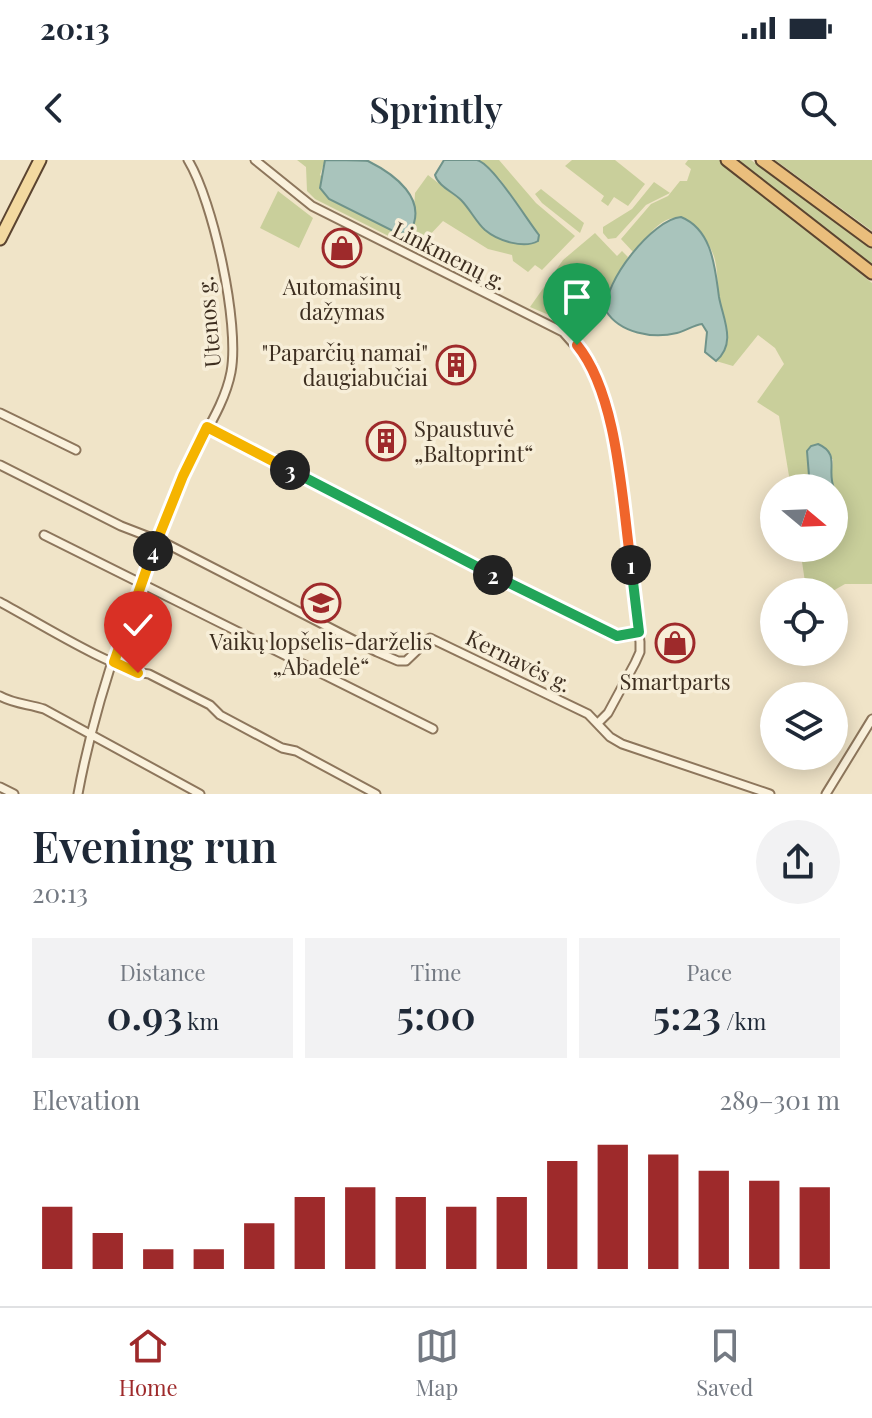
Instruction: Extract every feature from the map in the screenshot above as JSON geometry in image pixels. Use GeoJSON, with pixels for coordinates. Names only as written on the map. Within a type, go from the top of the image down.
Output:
{"type":"FeatureCollection","features":[{"type":"Feature","properties":{"kind":"highway"},"geometry":{"type":"LineString","coordinates":[[727,160],[871,273]]}},
{"type":"Feature","properties":{"kind":"highway"},"geometry":{"type":"LineString","coordinates":[[762,160],[872,241]]}},
{"type":"Feature","properties":{"kind":"main road"},"geometry":{"type":"LineString","coordinates":[[0,239],[40,160]]}},
{"type":"Feature","properties":{"kind":"street","name":"Utenos g."},"geometry":{"type":"LineString","coordinates":[[78,794],[89,736],[140,585],[183,476],[231,376],[231,332],[213,217],[201,180],[188,160]]}},
{"type":"Feature","properties":{"kind":"street","name":"Linkmenų g."},"geometry":{"type":"LineString","coordinates":[[255,160],[312,206],[563,332],[584,354],[596,373],[609,417],[640,652],[608,713],[598,723]]}},
{"type":"Feature","properties":{"kind":"street"},"geometry":{"type":"LineString","coordinates":[[0,413],[76,450]]}},
{"type":"Feature","properties":{"kind":"street"},"geometry":{"type":"LineString","coordinates":[[207,427],[611,635],[639,632]]}},
{"type":"Feature","properties":{"kind":"street","name":"Kernavės g."},"geometry":{"type":"LineString","coordinates":[[0,465],[157,542],[165,543],[380,654],[406,661],[430,638],[588,714],[610,737],[622,744],[770,794]]}},
{"type":"Feature","properties":{"kind":"street"},"geometry":{"type":"LineString","coordinates":[[44,535],[126,573],[140,585],[433,729]]}},
{"type":"Feature","properties":{"kind":"street"},"geometry":{"type":"LineString","coordinates":[[0,602],[114,662],[138,673],[149,674],[210,705],[220,715],[282,748],[307,756],[376,794]]}},
{"type":"Feature","properties":{"kind":"street"},"geometry":{"type":"LineString","coordinates":[[0,696],[13,703],[44,709],[200,794]]}},
{"type":"Feature","properties":{"kind":"street"},"geometry":{"type":"LineString","coordinates":[[826,794],[872,719]]}},
{"type":"Feature","properties":{"kind":"street"},"geometry":{"type":"LineString","coordinates":[[0,787],[14,794]]}},
{"type":"Feature","properties":{"kind":"green space"},"geometry":{"type":"Polygon","coordinates":[[[297,160],[325,160],[320,175],[397,233],[404,234],[413,227],[415,193],[428,175],[465,204],[485,230],[539,235],[500,179],[478,160],[499,160],[536,203],[575,236],[542,270],[535,265],[528,272],[513,261],[512,255],[488,249],[443,221],[427,238],[454,264],[452,268],[315,199],[307,191],[306,167],[297,160]]]}},
{"type":"Feature","properties":{"kind":"green space"},"geometry":{"type":"Polygon","coordinates":[[[572,160],[615,160],[645,184],[628,206],[614,197],[608,206],[601,201],[604,196],[565,166],[572,160]]]}},
{"type":"Feature","properties":{"kind":"green space"},"geometry":{"type":"Polygon","coordinates":[[[688,160],[719,160],[872,283],[872,584],[848,584],[848,578],[804,578],[802,562],[848,562],[848,474],[832,474],[833,459],[807,451],[809,474],[789,474],[779,416],[757,402],[784,364],[775,348],[758,335],[733,366],[716,361],[726,339],[717,269],[704,237],[691,224],[677,218],[659,224],[634,253],[621,239],[651,204],[668,196],[680,181],[687,181],[691,169],[685,164],[688,160]]]}},
{"type":"Feature","properties":{"kind":"green space"},"geometry":{"type":"Polygon","coordinates":[[[733,160],[751,160],[872,248],[872,265],[733,160]]]}},
{"type":"Feature","properties":{"kind":"green space"},"geometry":{"type":"Polygon","coordinates":[[[775,160],[872,160],[872,231],[775,160]]]}},
{"type":"Feature","properties":{"kind":"green space"},"geometry":{"type":"Polygon","coordinates":[[[654,182],[670,193],[646,205],[616,238],[608,239],[603,227],[632,209],[654,182]]]}},
{"type":"Feature","properties":{"kind":"green space"},"geometry":{"type":"Polygon","coordinates":[[[541,189],[584,223],[580,233],[542,203],[535,194],[541,189]]]}},
{"type":"Feature","properties":{"kind":"green space"},"geometry":{"type":"Polygon","coordinates":[[[278,191],[313,218],[299,248],[260,228],[278,191]]]}},
{"type":"Feature","properties":{"kind":"green space"},"geometry":{"type":"Polygon","coordinates":[[[595,233],[617,256],[622,251],[628,257],[589,332],[530,307],[563,260],[595,233]]]}},
{"type":"Feature","properties":{"kind":"water"},"geometry":{"type":"Polygon","coordinates":[[[325,160],[368,161],[398,180],[412,198],[415,209],[410,232],[397,233],[329,199],[320,188],[325,160]]]}},
{"type":"Feature","properties":{"kind":"water"},"geometry":{"type":"Polygon","coordinates":[[[444,160],[477,160],[484,164],[539,235],[538,241],[511,243],[485,230],[461,200],[437,179],[435,175],[444,160]]]}},
{"type":"Feature","properties":{"kind":"water"},"geometry":{"type":"Polygon","coordinates":[[[681,217],[700,231],[714,263],[727,330],[726,346],[716,361],[705,352],[707,332],[702,324],[667,335],[647,334],[619,325],[606,311],[613,284],[632,254],[657,228],[681,217]]]}},
{"type":"Feature","properties":{"kind":"water"},"geometry":{"type":"Polygon","coordinates":[[[818,444],[829,453],[832,474],[809,474],[807,451],[818,444]]]}},
{"type":"Feature","properties":{"kind":"place","name":"Automašinų dažymas"},"geometry":{"type":"Point","coordinates":[342,248]}},
{"type":"Feature","properties":{"kind":"place","name":"\"Paparčių namai\" daugiabučiai"},"geometry":{"type":"Point","coordinates":[456,365]}},
{"type":"Feature","properties":{"kind":"place","name":"Spaustuvė „Baltoprint“"},"geometry":{"type":"Point","coordinates":[386,441]}},
{"type":"Feature","properties":{"kind":"place","name":"Vaikų lopšelis-darželis „Abadelė“"},"geometry":{"type":"Point","coordinates":[321,603]}},
{"type":"Feature","properties":{"kind":"place","name":"Smartparts"},"geometry":{"type":"Point","coordinates":[675,643]}},
{"type":"Feature","properties":{"kind":"route"},"geometry":{"type":"LineString","coordinates":[[138,673],[114,662],[146,568],[183,476],[207,427],[611,635],[639,632],[609,417],[596,373],[577,345]]}}]}
